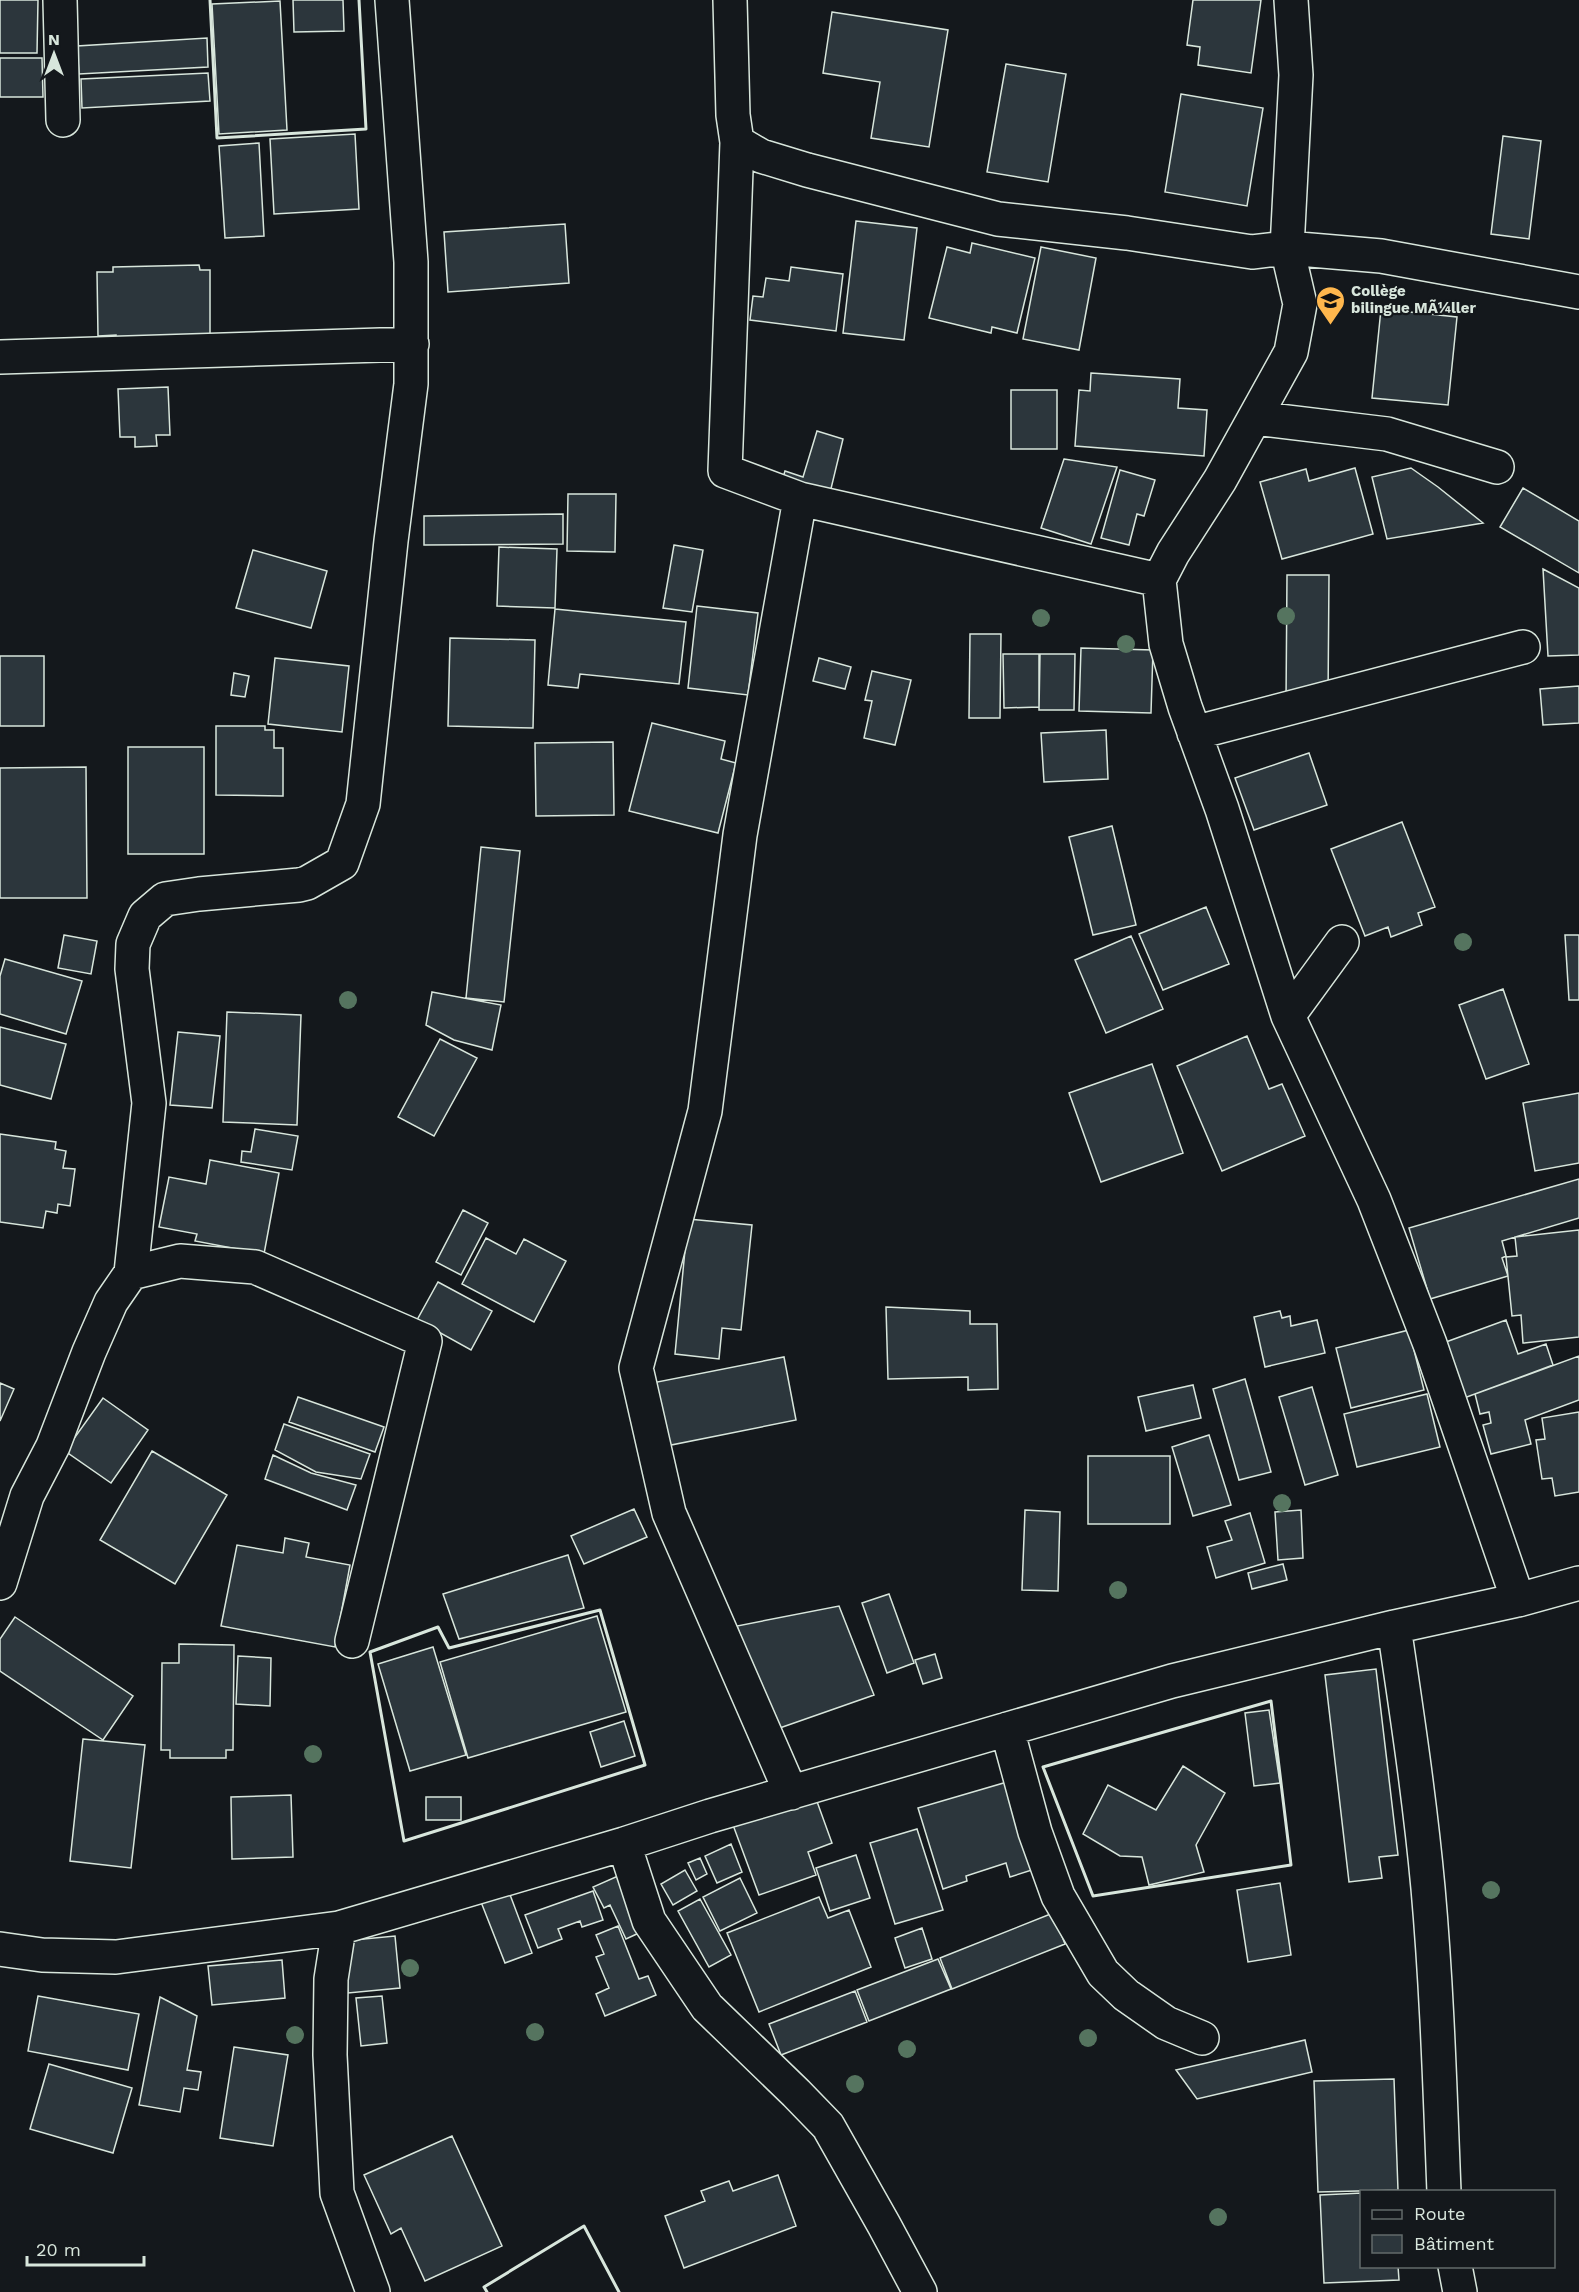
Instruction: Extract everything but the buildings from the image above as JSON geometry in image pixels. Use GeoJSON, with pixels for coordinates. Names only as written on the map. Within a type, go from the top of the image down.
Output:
{"type":"FeatureCollection","features":[{"type":"Feature","properties":{"kind":"street"},"geometry":{"type":"LineString","coordinates":[[60,0],[63,120]]}},
{"type":"Feature","properties":{"kind":"street"},"geometry":{"type":"LineString","coordinates":[[0,1583],[27,1496],[53,1446],[111,1302],[131,1273],[149,1102],[132,969],[133,944],[145,916],[165,899],[307,883],[342,863],[363,804],[391,541],[409,408],[412,344],[411,262],[392,0]]}},
{"type":"Feature","properties":{"kind":"street"},"geometry":{"type":"LineString","coordinates":[[730,0],[733,115],[736,142],[725,471],[800,499],[1159,580]]}},
{"type":"Feature","properties":{"kind":"street"},"geometry":{"type":"LineString","coordinates":[[1291,0],[1296,75],[1287,248],[1300,304],[1292,352],[1221,480],[1173,553],[1159,580],[1166,644],[1288,1016],[1374,1200],[1430,1344],[1518,1600]]}},
{"type":"Feature","properties":{"kind":"street"},"geometry":{"type":"LineString","coordinates":[[736,142],[761,156],[807,170],[998,219],[1116,231],[1252,252],[1287,248],[1381,256],[1579,292]]}},
{"type":"Feature","properties":{"kind":"street"},"geometry":{"type":"LineString","coordinates":[[0,357],[412,344]]}},
{"type":"Feature","properties":{"kind":"street"},"geometry":{"type":"LineString","coordinates":[[1255,418],[1387,434],[1497,467]]}},
{"type":"Feature","properties":{"kind":"street"},"geometry":{"type":"LineString","coordinates":[[791,1793],[669,1513],[636,1368],[705,1111],[740,835],[800,499]]}},
{"type":"Feature","properties":{"kind":"street"},"geometry":{"type":"LineString","coordinates":[[1194,733],[1523,647]]}},
{"type":"Feature","properties":{"kind":"street"},"geometry":{"type":"LineString","coordinates":[[1288,1016],[1342,942]]}},
{"type":"Feature","properties":{"kind":"street"},"geometry":{"type":"LineString","coordinates":[[131,1273],[180,1262],[255,1267],[425,1341],[352,1641]]}},
{"type":"Feature","properties":{"kind":"street"},"geometry":{"type":"LineString","coordinates":[[0,1949],[42,1955],[116,1957],[339,1928],[624,1845],[710,1816],[1172,1681],[1394,1627],[1518,1600],[1579,1583]]}},
{"type":"Feature","properties":{"kind":"street"},"geometry":{"type":"LineString","coordinates":[[1394,1627],[1409,1728],[1428,1888],[1444,2190]]}},
{"type":"Feature","properties":{"kind":"street"},"geometry":{"type":"LineString","coordinates":[[1007,1729],[1035,1832],[1058,1896],[1103,1973],[1126,1995],[1166,2024],[1202,2038]]}},
{"type":"Feature","properties":{"kind":"street"},"geometry":{"type":"LineString","coordinates":[[624,1845],[649,1921],[707,2007],[828,2126],[920,2292]]}},
{"type":"Feature","properties":{"kind":"street"},"geometry":{"type":"LineString","coordinates":[[339,1928],[331,1979],[330,2055],[337,2193],[373,2292]]}},
{"type":"Feature","properties":{"kind":"street"},"geometry":{"type":"LineString","coordinates":[[1455,2268],[1460,2292]]}},
{"type":"Feature","properties":{"kind":"wall"},"geometry":{"type":"LineString","coordinates":[[210,0],[217,138],[366,129],[359,0]]}},
{"type":"Feature","properties":{"kind":"wall"},"geometry":{"type":"LineString","coordinates":[[600,1610],[645,1765],[404,1841],[370,1652],[438,1627],[449,1648],[600,1610]]}},
{"type":"Feature","properties":{"kind":"wall"},"geometry":{"type":"LineString","coordinates":[[1271,1701],[1291,1865],[1093,1896],[1043,1767],[1271,1701]]}},
{"type":"Feature","properties":{"kind":"wall"},"geometry":{"type":"LineString","coordinates":[[487,2292],[484,2287],[584,2226],[619,2292]]}},
{"type":"Feature","properties":{"kind":"place","name":"Collège bilingue MÃ¼ller"},"geometry":{"type":"Point","coordinates":[1330,326]}}]}
